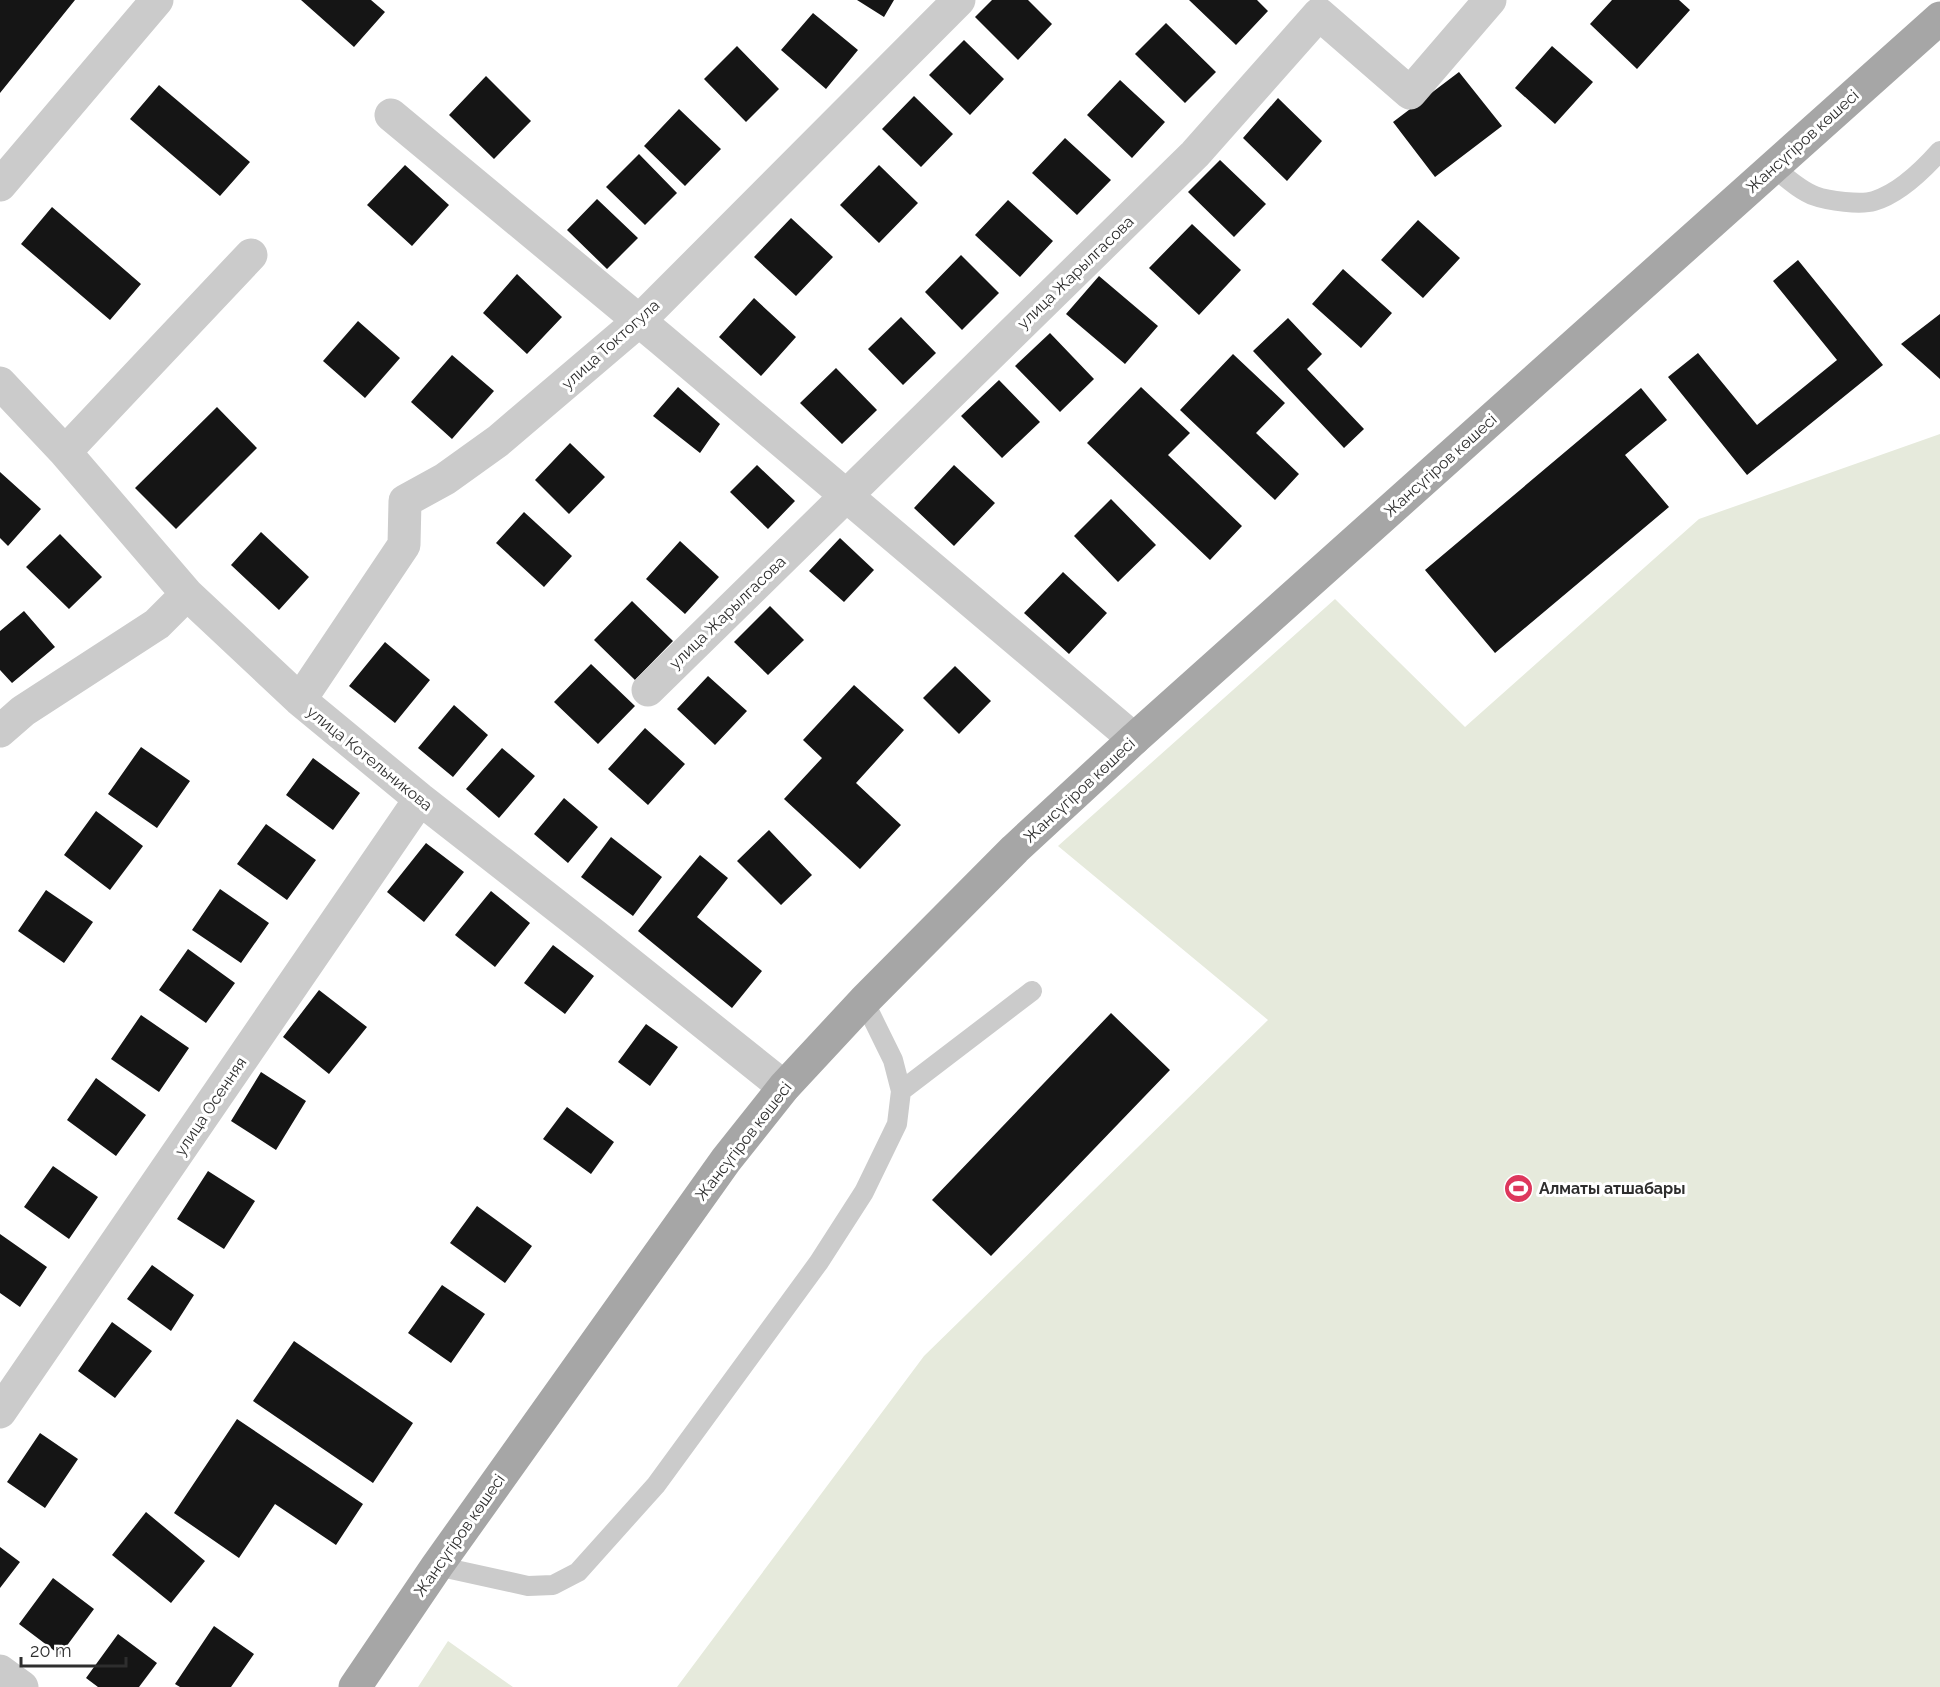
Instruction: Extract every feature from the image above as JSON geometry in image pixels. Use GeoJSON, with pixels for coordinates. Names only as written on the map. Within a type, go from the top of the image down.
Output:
{"type":"FeatureCollection","features":[{"type":"Feature","properties":{"kind":"main road","name":"Жансүгіров көшесі"},"geometry":{"type":"LineString","coordinates":[[355,1687],[437,1566],[726,1160],[784,1087],[864,1001],[1015,849],[1134,738],[1940,18]]}},
{"type":"Feature","properties":{"kind":"street"},"geometry":{"type":"LineString","coordinates":[[0,185],[157,0]]}},
{"type":"Feature","properties":{"kind":"street","name":"улица Токтогула"},"geometry":{"type":"LineString","coordinates":[[300,700],[404,545],[405,501],[445,479],[498,441],[639,321],[959,0]]}},
{"type":"Feature","properties":{"kind":"street","name":"улица Жарылгасова"},"geometry":{"type":"LineString","coordinates":[[648,690],[1195,154],[1315,7],[1410,93],[1490,0]]}},
{"type":"Feature","properties":{"kind":"street"},"geometry":{"type":"LineString","coordinates":[[391,115],[1134,738]]}},
{"type":"Feature","properties":{"kind":"street"},"geometry":{"type":"LineString","coordinates":[[65,452],[251,255]]}},
{"type":"Feature","properties":{"kind":"street","name":"улица Котельникова"},"geometry":{"type":"LineString","coordinates":[[0,383],[65,452],[187,594],[300,700],[420,800],[784,1087]]}},
{"type":"Feature","properties":{"kind":"street"},"geometry":{"type":"LineString","coordinates":[[0,731],[23,711],[156,624],[187,594]]}},
{"type":"Feature","properties":{"kind":"street","name":"улица Осенняя"},"geometry":{"type":"LineString","coordinates":[[0,1412],[420,800]]}},
{"type":"Feature","properties":{"kind":"street"},"geometry":{"type":"LineString","coordinates":[[0,1671],[22,1687]]}},
{"type":"Feature","properties":{"kind":"lane"},"geometry":{"type":"LineString","coordinates":[[1773,167],[1795,185],[1816,196],[1848,202],[1874,201],[1904,185],[1940,151]]}},
{"type":"Feature","properties":{"kind":"lane"},"geometry":{"type":"LineString","coordinates":[[901,1091],[1032,991]]}},
{"type":"Feature","properties":{"kind":"lane"},"geometry":{"type":"LineString","coordinates":[[437,1566],[528,1586],[552,1586],[578,1572],[656,1485],[819,1262],[864,1192],[897,1124],[901,1091],[893,1060],[864,1001]]}},
{"type":"Feature","properties":{"kind":"shaded area","name":"Алматы атшабары"},"geometry":{"type":"Polygon","coordinates":[[[1940,434],[1940,1687],[677,1687],[924,1356],[1268,1020],[1058,846],[1335,599],[1465,727],[1699,519],[1940,434]]]}},
{"type":"Feature","properties":{"kind":"shaded area"},"geometry":{"type":"Polygon","coordinates":[[[448,1641],[513,1687],[418,1687],[448,1641]]]}},
{"type":"Feature","properties":{"kind":"building"},"geometry":{"type":"Polygon","coordinates":[[[0,0],[75,0],[0,93],[0,0]]]}},
{"type":"Feature","properties":{"kind":"building"},"geometry":{"type":"Polygon","coordinates":[[[301,0],[371,0],[385,12],[354,47],[301,0]]]}},
{"type":"Feature","properties":{"kind":"building"},"geometry":{"type":"Polygon","coordinates":[[[857,0],[894,0],[884,17],[857,0]]]}},
{"type":"Feature","properties":{"kind":"building"},"geometry":{"type":"Polygon","coordinates":[[[992,0],[1028,0],[1052,24],[1018,60],[975,17],[992,0]]]}},
{"type":"Feature","properties":{"kind":"building"},"geometry":{"type":"Polygon","coordinates":[[[1189,0],[1257,0],[1268,11],[1236,45],[1189,0]]]}},
{"type":"Feature","properties":{"kind":"building"},"geometry":{"type":"Polygon","coordinates":[[[1612,0],[1679,0],[1690,10],[1637,69],[1590,24],[1612,0]]]}},
{"type":"Feature","properties":{"kind":"building"},"geometry":{"type":"Polygon","coordinates":[[[813,13],[858,50],[826,89],[781,50],[813,13]]]}},
{"type":"Feature","properties":{"kind":"building"},"geometry":{"type":"Polygon","coordinates":[[[1166,23],[1216,72],[1185,103],[1135,54],[1166,23]]]}},
{"type":"Feature","properties":{"kind":"building"},"geometry":{"type":"Polygon","coordinates":[[[964,40],[1004,79],[970,115],[929,75],[964,40]]]}},
{"type":"Feature","properties":{"kind":"building"},"geometry":{"type":"Polygon","coordinates":[[[737,46],[779,89],[746,122],[704,79],[737,46]]]}},
{"type":"Feature","properties":{"kind":"building"},"geometry":{"type":"Polygon","coordinates":[[[1552,46],[1593,82],[1555,124],[1515,88],[1552,46]]]}},
{"type":"Feature","properties":{"kind":"building"},"geometry":{"type":"Polygon","coordinates":[[[1459,72],[1502,126],[1435,177],[1393,122],[1459,72]]]}},
{"type":"Feature","properties":{"kind":"building"},"geometry":{"type":"Polygon","coordinates":[[[486,76],[531,121],[494,159],[449,115],[486,76]]]}},
{"type":"Feature","properties":{"kind":"building"},"geometry":{"type":"Polygon","coordinates":[[[1120,80],[1165,122],[1132,158],[1087,115],[1120,80]]]}},
{"type":"Feature","properties":{"kind":"building"},"geometry":{"type":"Polygon","coordinates":[[[159,85],[250,162],[220,196],[130,119],[159,85]]]}},
{"type":"Feature","properties":{"kind":"building"},"geometry":{"type":"Polygon","coordinates":[[[914,96],[953,134],[921,167],[882,129],[914,96]]]}},
{"type":"Feature","properties":{"kind":"building"},"geometry":{"type":"Polygon","coordinates":[[[1278,98],[1322,141],[1287,181],[1243,138],[1278,98]]]}},
{"type":"Feature","properties":{"kind":"building"},"geometry":{"type":"Polygon","coordinates":[[[679,109],[721,149],[685,186],[644,146],[679,109]]]}},
{"type":"Feature","properties":{"kind":"building"},"geometry":{"type":"Polygon","coordinates":[[[1065,138],[1111,180],[1077,215],[1032,173],[1065,138]]]}},
{"type":"Feature","properties":{"kind":"building"},"geometry":{"type":"Polygon","coordinates":[[[639,154],[677,193],[645,225],[606,187],[639,154]]]}},
{"type":"Feature","properties":{"kind":"building"},"geometry":{"type":"Polygon","coordinates":[[[1220,160],[1266,204],[1234,237],[1188,192],[1220,160]]]}},
{"type":"Feature","properties":{"kind":"building"},"geometry":{"type":"Polygon","coordinates":[[[405,165],[449,205],[412,246],[367,205],[405,165]]]}},
{"type":"Feature","properties":{"kind":"building"},"geometry":{"type":"Polygon","coordinates":[[[879,165],[918,203],[879,243],[840,205],[879,165]]]}},
{"type":"Feature","properties":{"kind":"building"},"geometry":{"type":"Polygon","coordinates":[[[597,199],[638,238],[607,269],[567,230],[597,199]]]}},
{"type":"Feature","properties":{"kind":"building"},"geometry":{"type":"Polygon","coordinates":[[[1008,200],[1053,241],[1020,277],[975,235],[1008,200]]]}},
{"type":"Feature","properties":{"kind":"building"},"geometry":{"type":"Polygon","coordinates":[[[52,207],[141,284],[110,320],[21,244],[52,207]]]}},
{"type":"Feature","properties":{"kind":"building"},"geometry":{"type":"Polygon","coordinates":[[[791,218],[833,257],[796,296],[754,257],[791,218]]]}},
{"type":"Feature","properties":{"kind":"building"},"geometry":{"type":"Polygon","coordinates":[[[1418,220],[1460,258],[1423,298],[1381,260],[1418,220]]]}},
{"type":"Feature","properties":{"kind":"building"},"geometry":{"type":"Polygon","coordinates":[[[1192,224],[1241,270],[1199,315],[1149,268],[1192,224]]]}},
{"type":"Feature","properties":{"kind":"building"},"geometry":{"type":"Polygon","coordinates":[[[961,255],[999,293],[962,330],[925,292],[961,255]]]}},
{"type":"Feature","properties":{"kind":"building"},"geometry":{"type":"Polygon","coordinates":[[[1798,260],[1883,365],[1747,475],[1668,377],[1698,353],[1757,425],[1837,360],[1773,281],[1798,260]]]}},
{"type":"Feature","properties":{"kind":"building"},"geometry":{"type":"Polygon","coordinates":[[[1343,269],[1392,313],[1361,348],[1312,304],[1343,269]]]}},
{"type":"Feature","properties":{"kind":"building"},"geometry":{"type":"Polygon","coordinates":[[[517,274],[562,317],[527,354],[483,313],[517,274]]]}},
{"type":"Feature","properties":{"kind":"building"},"geometry":{"type":"Polygon","coordinates":[[[1099,276],[1158,326],[1125,364],[1066,314],[1099,276]]]}},
{"type":"Feature","properties":{"kind":"building"},"geometry":{"type":"Polygon","coordinates":[[[754,298],[796,337],[761,376],[719,337],[754,298]]]}},
{"type":"Feature","properties":{"kind":"building"},"geometry":{"type":"Polygon","coordinates":[[[1940,314],[1940,379],[1901,344],[1940,314]]]}},
{"type":"Feature","properties":{"kind":"building"},"geometry":{"type":"Polygon","coordinates":[[[901,317],[936,353],[903,385],[868,349],[901,317]]]}},
{"type":"Feature","properties":{"kind":"building"},"geometry":{"type":"Polygon","coordinates":[[[1288,318],[1322,354],[1307,369],[1364,429],[1344,448],[1253,351],[1288,318]]]}},
{"type":"Feature","properties":{"kind":"building"},"geometry":{"type":"Polygon","coordinates":[[[358,321],[400,358],[365,398],[323,361],[358,321]]]}},
{"type":"Feature","properties":{"kind":"building"},"geometry":{"type":"Polygon","coordinates":[[[1050,333],[1094,379],[1060,412],[1015,366],[1050,333]]]}},
{"type":"Feature","properties":{"kind":"building"},"geometry":{"type":"Polygon","coordinates":[[[1233,354],[1285,403],[1256,433],[1299,474],[1275,500],[1180,410],[1233,354]]]}},
{"type":"Feature","properties":{"kind":"building"},"geometry":{"type":"Polygon","coordinates":[[[452,355],[494,391],[452,439],[411,402],[452,355]]]}},
{"type":"Feature","properties":{"kind":"building"},"geometry":{"type":"Polygon","coordinates":[[[836,368],[877,410],[842,444],[800,403],[836,368]]]}},
{"type":"Feature","properties":{"kind":"building"},"geometry":{"type":"Polygon","coordinates":[[[999,380],[1040,422],[1002,458],[961,416],[999,380]]]}},
{"type":"Feature","properties":{"kind":"building"},"geometry":{"type":"Polygon","coordinates":[[[678,387],[720,424],[700,453],[653,416],[678,387]]]}},
{"type":"Feature","properties":{"kind":"building"},"geometry":{"type":"Polygon","coordinates":[[[1141,387],[1190,433],[1168,455],[1242,526],[1210,560],[1087,443],[1141,387]]]}},
{"type":"Feature","properties":{"kind":"building"},"geometry":{"type":"Polygon","coordinates":[[[1641,388],[1667,420],[1625,455],[1669,507],[1495,653],[1425,570],[1641,388]]]}},
{"type":"Feature","properties":{"kind":"building"},"geometry":{"type":"Polygon","coordinates":[[[217,407],[257,448],[176,529],[135,488],[217,407]]]}},
{"type":"Feature","properties":{"kind":"building"},"geometry":{"type":"Polygon","coordinates":[[[570,443],[605,477],[569,514],[535,480],[570,443]]]}},
{"type":"Feature","properties":{"kind":"building"},"geometry":{"type":"Polygon","coordinates":[[[757,465],[795,501],[768,529],[730,492],[757,465]]]}},
{"type":"Feature","properties":{"kind":"building"},"geometry":{"type":"Polygon","coordinates":[[[954,465],[995,503],[954,546],[914,508],[954,465]]]}},
{"type":"Feature","properties":{"kind":"building"},"geometry":{"type":"Polygon","coordinates":[[[0,472],[41,509],[8,546],[0,538],[0,472]]]}},
{"type":"Feature","properties":{"kind":"building"},"geometry":{"type":"Polygon","coordinates":[[[1111,499],[1156,545],[1118,582],[1074,536],[1111,499]]]}},
{"type":"Feature","properties":{"kind":"building"},"geometry":{"type":"Polygon","coordinates":[[[524,512],[572,556],[544,587],[496,543],[524,512]]]}},
{"type":"Feature","properties":{"kind":"building"},"geometry":{"type":"Polygon","coordinates":[[[261,532],[309,577],[279,610],[231,565],[261,532]]]}},
{"type":"Feature","properties":{"kind":"building"},"geometry":{"type":"Polygon","coordinates":[[[60,534],[102,577],[69,609],[26,567],[60,534]]]}},
{"type":"Feature","properties":{"kind":"building"},"geometry":{"type":"Polygon","coordinates":[[[840,538],[874,570],[844,602],[809,571],[840,538]]]}},
{"type":"Feature","properties":{"kind":"building"},"geometry":{"type":"Polygon","coordinates":[[[680,541],[719,577],[685,614],[646,579],[680,541]]]}},
{"type":"Feature","properties":{"kind":"building"},"geometry":{"type":"Polygon","coordinates":[[[1063,572],[1107,613],[1069,654],[1024,613],[1063,572]]]}},
{"type":"Feature","properties":{"kind":"building"},"geometry":{"type":"Polygon","coordinates":[[[632,601],[673,641],[635,680],[594,640],[632,601]]]}},
{"type":"Feature","properties":{"kind":"building"},"geometry":{"type":"Polygon","coordinates":[[[770,606],[804,640],[768,675],[734,642],[770,606]]]}},
{"type":"Feature","properties":{"kind":"building"},"geometry":{"type":"Polygon","coordinates":[[[24,611],[55,647],[12,683],[0,670],[0,631],[24,611]]]}},
{"type":"Feature","properties":{"kind":"building"},"geometry":{"type":"Polygon","coordinates":[[[385,642],[430,680],[395,723],[349,686],[385,642]]]}},
{"type":"Feature","properties":{"kind":"building"},"geometry":{"type":"Polygon","coordinates":[[[591,664],[635,706],[598,744],[554,702],[591,664]]]}},
{"type":"Feature","properties":{"kind":"building"},"geometry":{"type":"Polygon","coordinates":[[[955,666],[991,701],[959,734],[923,698],[955,666]]]}},
{"type":"Feature","properties":{"kind":"building"},"geometry":{"type":"Polygon","coordinates":[[[708,676],[747,711],[715,745],[677,709],[708,676]]]}},
{"type":"Feature","properties":{"kind":"building"},"geometry":{"type":"Polygon","coordinates":[[[854,685],[904,730],[856,783],[901,825],[860,869],[784,799],[822,758],[803,740],[854,685]]]}},
{"type":"Feature","properties":{"kind":"building"},"geometry":{"type":"Polygon","coordinates":[[[454,705],[488,735],[453,777],[418,748],[454,705]]]}},
{"type":"Feature","properties":{"kind":"building"},"geometry":{"type":"Polygon","coordinates":[[[645,728],[685,764],[648,805],[608,769],[645,728]]]}},
{"type":"Feature","properties":{"kind":"building"},"geometry":{"type":"Polygon","coordinates":[[[141,747],[190,781],[157,828],[108,794],[141,747]]]}},
{"type":"Feature","properties":{"kind":"building"},"geometry":{"type":"Polygon","coordinates":[[[502,748],[535,776],[499,818],[466,789],[502,748]]]}},
{"type":"Feature","properties":{"kind":"building"},"geometry":{"type":"Polygon","coordinates":[[[313,758],[360,793],[333,830],[286,795],[313,758]]]}},
{"type":"Feature","properties":{"kind":"building"},"geometry":{"type":"Polygon","coordinates":[[[564,798],[598,827],[568,863],[534,834],[564,798]]]}},
{"type":"Feature","properties":{"kind":"building"},"geometry":{"type":"Polygon","coordinates":[[[96,811],[143,846],[110,890],[64,855],[96,811]]]}},
{"type":"Feature","properties":{"kind":"building"},"geometry":{"type":"Polygon","coordinates":[[[266,824],[316,860],[287,900],[237,864],[266,824]]]}},
{"type":"Feature","properties":{"kind":"building"},"geometry":{"type":"Polygon","coordinates":[[[769,830],[812,875],[781,905],[737,861],[769,830]]]}},
{"type":"Feature","properties":{"kind":"building"},"geometry":{"type":"Polygon","coordinates":[[[611,837],[662,877],[633,916],[581,877],[611,837]]]}},
{"type":"Feature","properties":{"kind":"building"},"geometry":{"type":"Polygon","coordinates":[[[426,843],[464,872],[424,922],[387,892],[426,843]]]}},
{"type":"Feature","properties":{"kind":"building"},"geometry":{"type":"Polygon","coordinates":[[[700,855],[728,878],[697,917],[762,971],[732,1008],[638,931],[700,855]]]}},
{"type":"Feature","properties":{"kind":"building"},"geometry":{"type":"Polygon","coordinates":[[[220,889],[269,923],[241,963],[192,930],[220,889]]]}},
{"type":"Feature","properties":{"kind":"building"},"geometry":{"type":"Polygon","coordinates":[[[46,890],[93,922],[64,963],[18,931],[46,890]]]}},
{"type":"Feature","properties":{"kind":"building"},"geometry":{"type":"Polygon","coordinates":[[[491,891],[530,923],[495,967],[455,935],[491,891]]]}},
{"type":"Feature","properties":{"kind":"building"},"geometry":{"type":"Polygon","coordinates":[[[553,945],[594,976],[565,1014],[524,983],[553,945]]]}},
{"type":"Feature","properties":{"kind":"building"},"geometry":{"type":"Polygon","coordinates":[[[188,949],[235,983],[206,1023],[159,990],[188,949]]]}},
{"type":"Feature","properties":{"kind":"building"},"geometry":{"type":"Polygon","coordinates":[[[319,990],[367,1027],[329,1074],[283,1037],[319,990]]]}},
{"type":"Feature","properties":{"kind":"building"},"geometry":{"type":"Polygon","coordinates":[[[1111,1013],[1170,1070],[991,1256],[932,1200],[1111,1013]]]}},
{"type":"Feature","properties":{"kind":"building"},"geometry":{"type":"Polygon","coordinates":[[[141,1015],[189,1048],[159,1092],[111,1059],[141,1015]]]}},
{"type":"Feature","properties":{"kind":"building"},"geometry":{"type":"Polygon","coordinates":[[[646,1024],[678,1047],[650,1086],[618,1062],[646,1024]]]}},
{"type":"Feature","properties":{"kind":"building"},"geometry":{"type":"Polygon","coordinates":[[[261,1072],[306,1101],[276,1150],[231,1121],[261,1072]]]}},
{"type":"Feature","properties":{"kind":"building"},"geometry":{"type":"Polygon","coordinates":[[[96,1078],[146,1115],[116,1156],[67,1120],[96,1078]]]}},
{"type":"Feature","properties":{"kind":"building"},"geometry":{"type":"Polygon","coordinates":[[[567,1107],[614,1142],[591,1174],[543,1139],[567,1107]]]}},
{"type":"Feature","properties":{"kind":"building"},"geometry":{"type":"Polygon","coordinates":[[[53,1166],[98,1197],[69,1239],[24,1207],[53,1166]]]}},
{"type":"Feature","properties":{"kind":"building"},"geometry":{"type":"Polygon","coordinates":[[[208,1171],[255,1201],[224,1249],[177,1219],[208,1171]]]}},
{"type":"Feature","properties":{"kind":"building"},"geometry":{"type":"Polygon","coordinates":[[[477,1206],[532,1246],[505,1283],[450,1243],[477,1206]]]}},
{"type":"Feature","properties":{"kind":"building"},"geometry":{"type":"Polygon","coordinates":[[[0,1234],[47,1267],[20,1307],[0,1293],[0,1234]]]}},
{"type":"Feature","properties":{"kind":"building"},"geometry":{"type":"Polygon","coordinates":[[[152,1265],[194,1295],[171,1331],[127,1299],[152,1265]]]}},
{"type":"Feature","properties":{"kind":"building"},"geometry":{"type":"Polygon","coordinates":[[[442,1285],[485,1314],[451,1363],[408,1333],[442,1285]]]}},
{"type":"Feature","properties":{"kind":"building"},"geometry":{"type":"Polygon","coordinates":[[[112,1322],[152,1351],[115,1398],[78,1371],[112,1322]]]}},
{"type":"Feature","properties":{"kind":"building"},"geometry":{"type":"Polygon","coordinates":[[[294,1341],[413,1423],[373,1483],[253,1401],[294,1341]]]}},
{"type":"Feature","properties":{"kind":"building"},"geometry":{"type":"Polygon","coordinates":[[[237,1419],[363,1504],[336,1545],[275,1504],[239,1558],[174,1513],[237,1419]]]}},
{"type":"Feature","properties":{"kind":"building"},"geometry":{"type":"Polygon","coordinates":[[[40,1433],[78,1459],[45,1508],[7,1482],[40,1433]]]}},
{"type":"Feature","properties":{"kind":"building"},"geometry":{"type":"Polygon","coordinates":[[[146,1512],[205,1561],[171,1603],[112,1555],[146,1512]]]}},
{"type":"Feature","properties":{"kind":"building"},"geometry":{"type":"Polygon","coordinates":[[[0,1547],[20,1562],[0,1588],[0,1547]]]}},
{"type":"Feature","properties":{"kind":"building"},"geometry":{"type":"Polygon","coordinates":[[[53,1578],[94,1609],[60,1655],[19,1624],[53,1578]]]}},
{"type":"Feature","properties":{"kind":"building"},"geometry":{"type":"Polygon","coordinates":[[[214,1626],[254,1654],[231,1687],[180,1687],[175,1684],[214,1626]]]}},
{"type":"Feature","properties":{"kind":"building"},"geometry":{"type":"Polygon","coordinates":[[[118,1634],[157,1663],[139,1687],[98,1687],[86,1678],[118,1634]]]}},
{"type":"Feature","properties":{"kind":"place","name":"Алматы атшабары"},"geometry":{"type":"Point","coordinates":[1518,1188]}}]}
